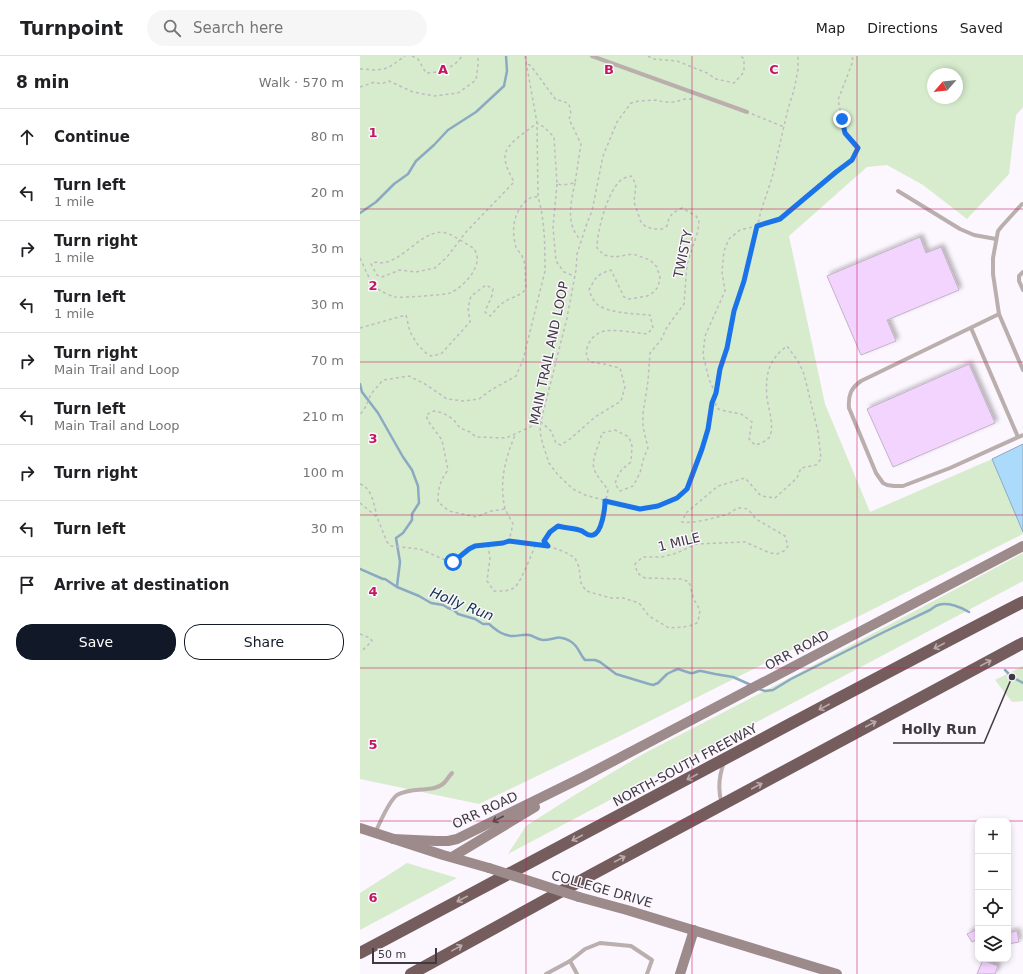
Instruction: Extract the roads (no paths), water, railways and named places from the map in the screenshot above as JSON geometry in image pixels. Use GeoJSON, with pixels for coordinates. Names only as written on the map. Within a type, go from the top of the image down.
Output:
{"type":"FeatureCollection","features":[{"type":"Feature","properties":{"kind":"highway","name":"NORTH-SOUTH FREEWAY"},"geometry":{"type":"LineString","coordinates":[[360,953],[1023,602]]}},
{"type":"Feature","properties":{"kind":"highway"},"geometry":{"type":"LineString","coordinates":[[411,974],[722,804],[1023,643]]}},
{"type":"Feature","properties":{"kind":"street","name":"ORR ROAD"},"geometry":{"type":"LineString","coordinates":[[393,839],[448,841],[465,836],[583,777],[1023,546]]}},
{"type":"Feature","properties":{"kind":"street","name":"ORR ROAD"},"geometry":{"type":"LineString","coordinates":[[452,857],[530,811],[583,777]]}},
{"type":"Feature","properties":{"kind":"street","name":"COLLEGE DRIVE"},"geometry":{"type":"LineString","coordinates":[[360,828],[579,897],[627,910],[837,974]]}},
{"type":"Feature","properties":{"kind":"street"},"geometry":{"type":"LineString","coordinates":[[680,974],[694,930]]}},
{"type":"Feature","properties":{"kind":"lane"},"geometry":{"type":"LineString","coordinates":[[592,56],[747,112]]}},
{"type":"Feature","properties":{"kind":"lane"},"geometry":{"type":"LineString","coordinates":[[898,191],[960,229],[974,235],[996,239]]}},
{"type":"Feature","properties":{"kind":"lane"},"geometry":{"type":"LineString","coordinates":[[1022,204],[998,231],[993,263],[999,314],[1023,370]]}},
{"type":"Feature","properties":{"kind":"lane"},"geometry":{"type":"LineString","coordinates":[[1023,272],[1019,276],[1019,281],[1023,290]]}},
{"type":"Feature","properties":{"kind":"lane"},"geometry":{"type":"LineString","coordinates":[[971,328],[1021,436],[950,468],[903,486],[887,485],[883,483],[876,473],[849,408],[849,399],[853,386],[999,314]]}},
{"type":"Feature","properties":{"kind":"lane"},"geometry":{"type":"LineString","coordinates":[[722,804],[718,787],[720,773],[726,758]]}},
{"type":"Feature","properties":{"kind":"lane"},"geometry":{"type":"LineString","coordinates":[[375,833],[384,812],[396,796],[407,791],[435,788],[444,784],[452,773]]}},
{"type":"Feature","properties":{"kind":"lane"},"geometry":{"type":"LineString","coordinates":[[546,974],[570,961],[585,949],[600,943],[631,946],[652,960],[647,974]]}},
{"type":"Feature","properties":{"kind":"lane"},"geometry":{"type":"LineString","coordinates":[[570,961],[577,974]]}},
{"type":"Feature","properties":{"kind":"water"},"geometry":{"type":"Polygon","coordinates":[[[1023,444],[1023,532],[992,459],[1023,444]]]}},
{"type":"Feature","properties":{"kind":"waterway"},"geometry":{"type":"LineString","coordinates":[[360,213],[376,202],[394,184],[408,174],[416,161],[448,130],[476,112],[504,86],[507,71],[506,56]]}},
{"type":"Feature","properties":{"kind":"waterway"},"geometry":{"type":"LineString","coordinates":[[360,384],[362,392],[378,413],[412,470],[418,486],[419,503],[412,514],[412,520],[403,533],[396,538],[400,562],[397,586]]}},
{"type":"Feature","properties":{"kind":"waterway","name":"Holly Run"},"geometry":{"type":"LineString","coordinates":[[360,569],[385,579],[397,587],[419,596],[431,603],[443,605],[454,610],[458,614],[475,619],[483,624],[489,624],[503,634],[513,636],[529,635],[543,640],[560,638],[566,639],[575,645],[585,660],[595,660],[616,674],[649,684],[653,685],[658,683],[667,674],[678,669],[690,673],[701,671],[733,677],[751,685]]}},
{"type":"Feature","properties":{"kind":"waterway","name":"Holly Run"},"geometry":{"type":"LineString","coordinates":[[759,689],[765,691],[773,690],[791,679],[930,610],[935,606],[946,604],[962,608],[969,612]]}},
{"type":"Feature","properties":{"kind":"waterway","name":"Holly Run"},"geometry":{"type":"LineString","coordinates":[[1005,670],[1012,677],[1023,683]]}},
{"type":"Feature","properties":{"kind":"place","name":"Holly Run"},"geometry":{"type":"Point","coordinates":[1012,677]}}]}
